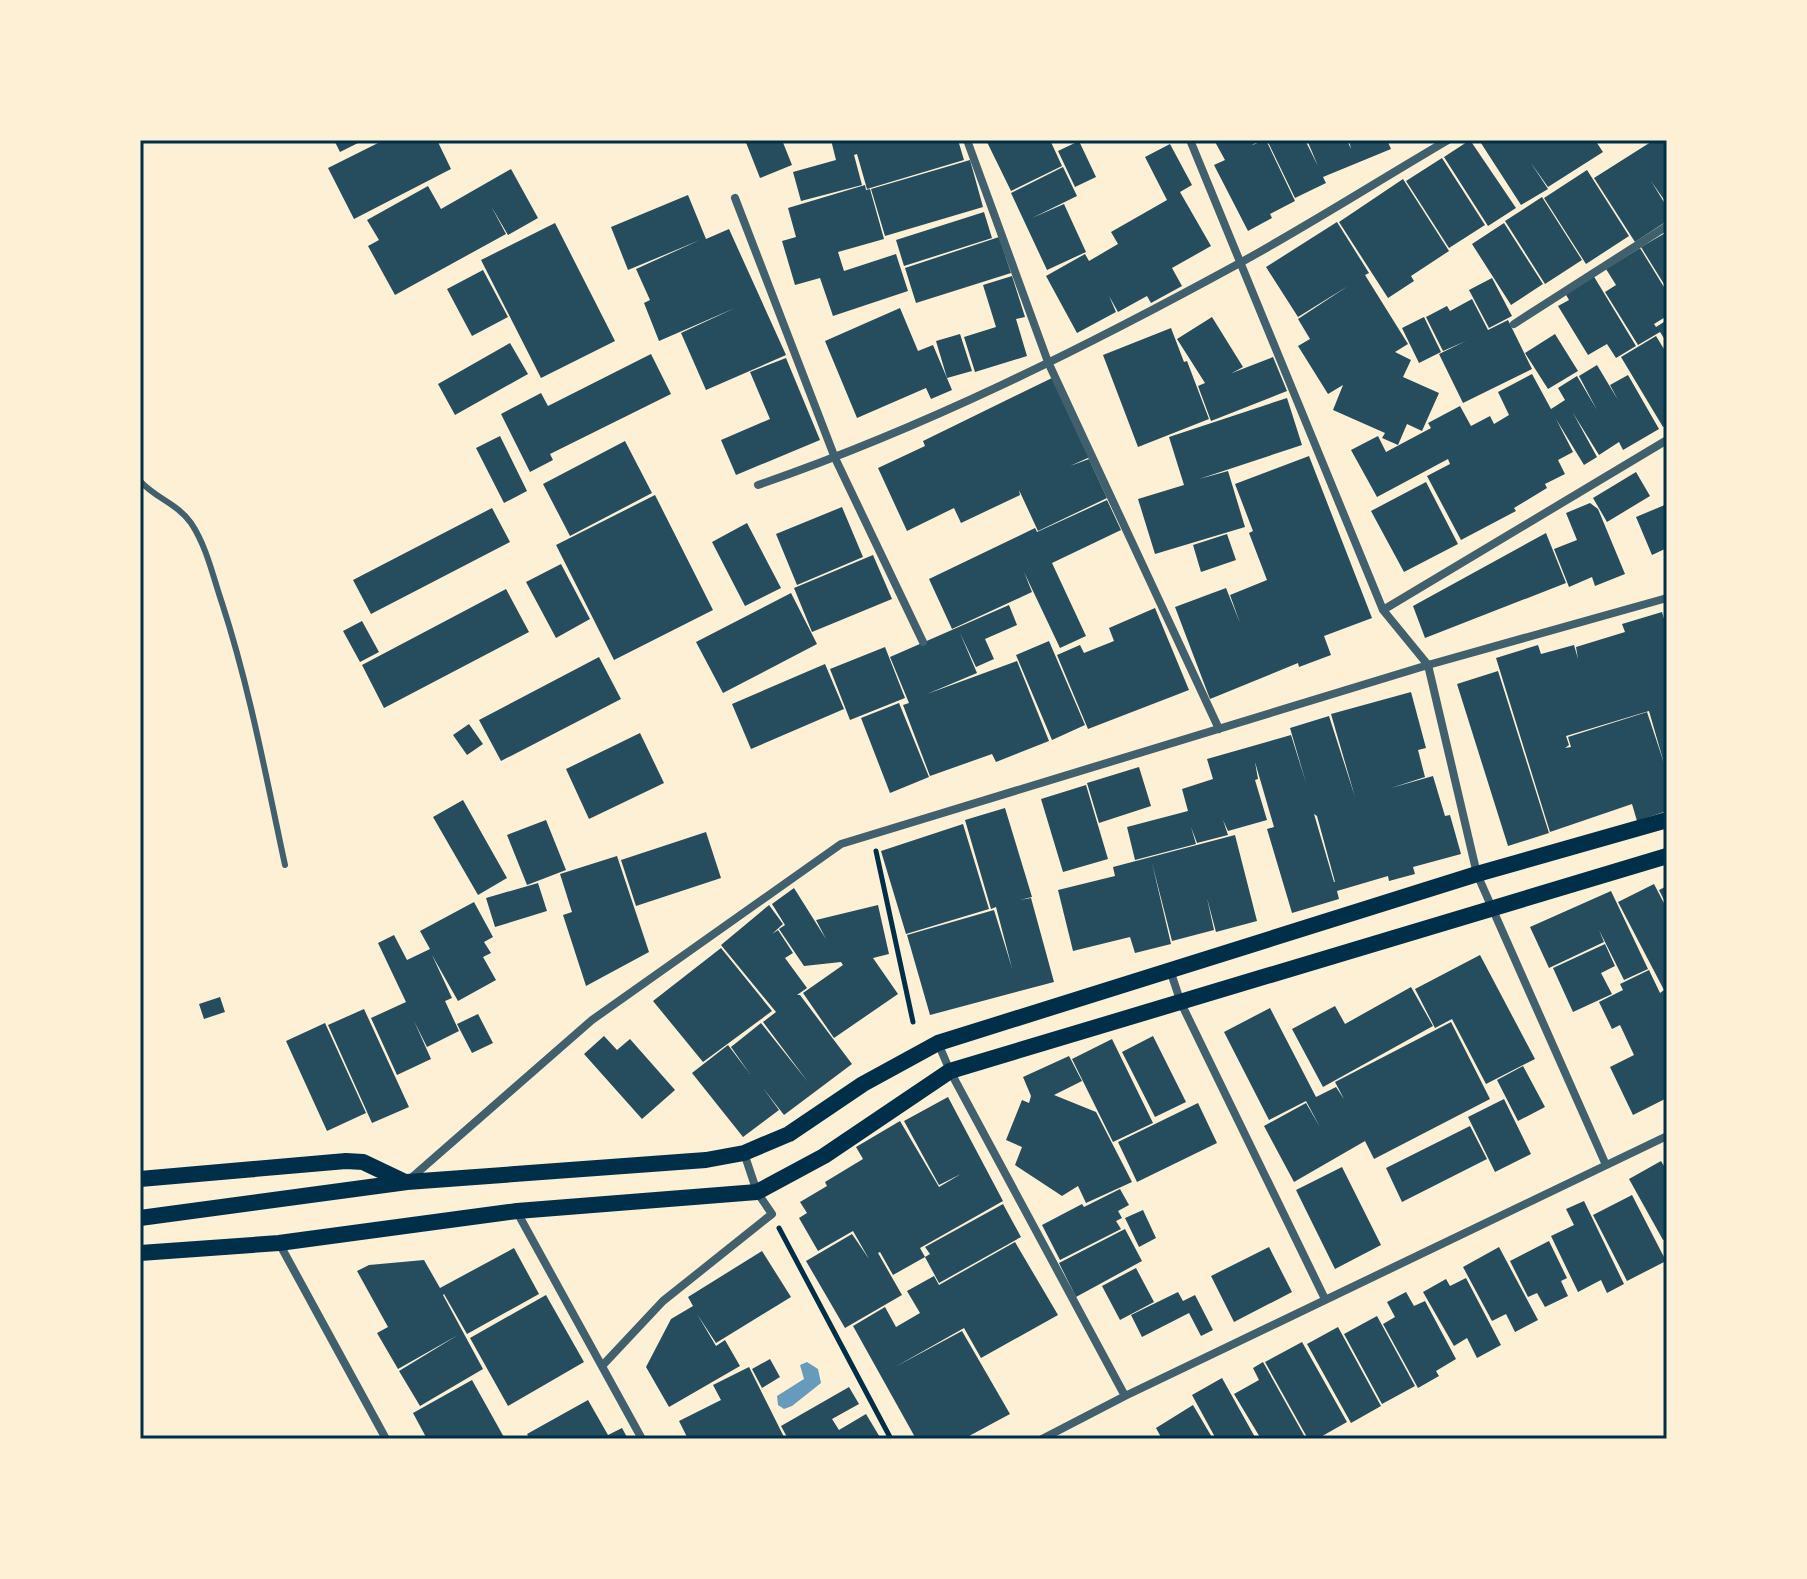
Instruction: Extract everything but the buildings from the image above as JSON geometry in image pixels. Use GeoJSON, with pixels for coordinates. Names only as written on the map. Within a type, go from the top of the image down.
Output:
{"type":"FeatureCollection","features":[{"type":"Feature","properties":{"kind":"main road"},"geometry":{"type":"LineString","coordinates":[[140,1218],[407,1182],[706,1160],[744,1153],[789,1134],[863,1084],[938,1043],[1477,874],[1667,820]]}},
{"type":"Feature","properties":{"kind":"main road"},"geometry":{"type":"LineString","coordinates":[[140,1253],[279,1243],[517,1211],[757,1192],[824,1156],[950,1071],[1667,856]]}},
{"type":"Feature","properties":{"kind":"main road"},"geometry":{"type":"LineString","coordinates":[[140,1179],[346,1161],[363,1162],[407,1182]]}},
{"type":"Feature","properties":{"kind":"street"},"geometry":{"type":"LineString","coordinates":[[967,140],[1048,362],[1219,729]]}},
{"type":"Feature","properties":{"kind":"street"},"geometry":{"type":"LineString","coordinates":[[1190,140],[1383,610],[1428,665],[1477,874],[1606,1165]]}},
{"type":"Feature","properties":{"kind":"street"},"geometry":{"type":"LineString","coordinates":[[758,485],[835,458],[1048,362],[1240,263],[1448,140]]}},
{"type":"Feature","properties":{"kind":"street"},"geometry":{"type":"LineString","coordinates":[[735,198],[835,458],[923,642]]}},
{"type":"Feature","properties":{"kind":"street"},"geometry":{"type":"LineString","coordinates":[[1514,324],[1667,226]]}},
{"type":"Feature","properties":{"kind":"street"},"geometry":{"type":"LineString","coordinates":[[1383,610],[1667,440]]}},
{"type":"Feature","properties":{"kind":"street"},"geometry":{"type":"LineString","coordinates":[[407,1182],[592,1020],[841,844],[1428,665],[1667,598]]}},
{"type":"Feature","properties":{"kind":"street"},"geometry":{"type":"LineString","coordinates":[[1170,970],[1181,1003],[1325,1299]]}},
{"type":"Feature","properties":{"kind":"street"},"geometry":{"type":"LineString","coordinates":[[938,1043],[950,1071],[1125,1396]]}},
{"type":"Feature","properties":{"kind":"street"},"geometry":{"type":"LineString","coordinates":[[1042,1439],[1325,1299],[1667,1136]]}},
{"type":"Feature","properties":{"kind":"street"},"geometry":{"type":"LineString","coordinates":[[602,1366],[663,1301],[772,1214],[757,1192],[744,1153]]}},
{"type":"Feature","properties":{"kind":"street"},"geometry":{"type":"LineString","coordinates":[[517,1211],[642,1439]]}},
{"type":"Feature","properties":{"kind":"street"},"geometry":{"type":"LineString","coordinates":[[279,1243],[386,1439]]}},
{"type":"Feature","properties":{"kind":"lane"},"geometry":{"type":"LineString","coordinates":[[140,481],[149,491],[174,505],[191,522],[205,551],[238,652],[285,865]]}},
{"type":"Feature","properties":{"kind":"path"},"geometry":{"type":"LineString","coordinates":[[872,835],[913,1022]]}},
{"type":"Feature","properties":{"kind":"path"},"geometry":{"type":"LineString","coordinates":[[772,1214],[891,1439]]}},
{"type":"Feature","properties":{"kind":"water"},"geometry":{"type":"Polygon","coordinates":[[[807,1362],[818,1369],[821,1383],[784,1409],[778,1405],[777,1396],[804,1379],[800,1365],[807,1362]]]}}]}
